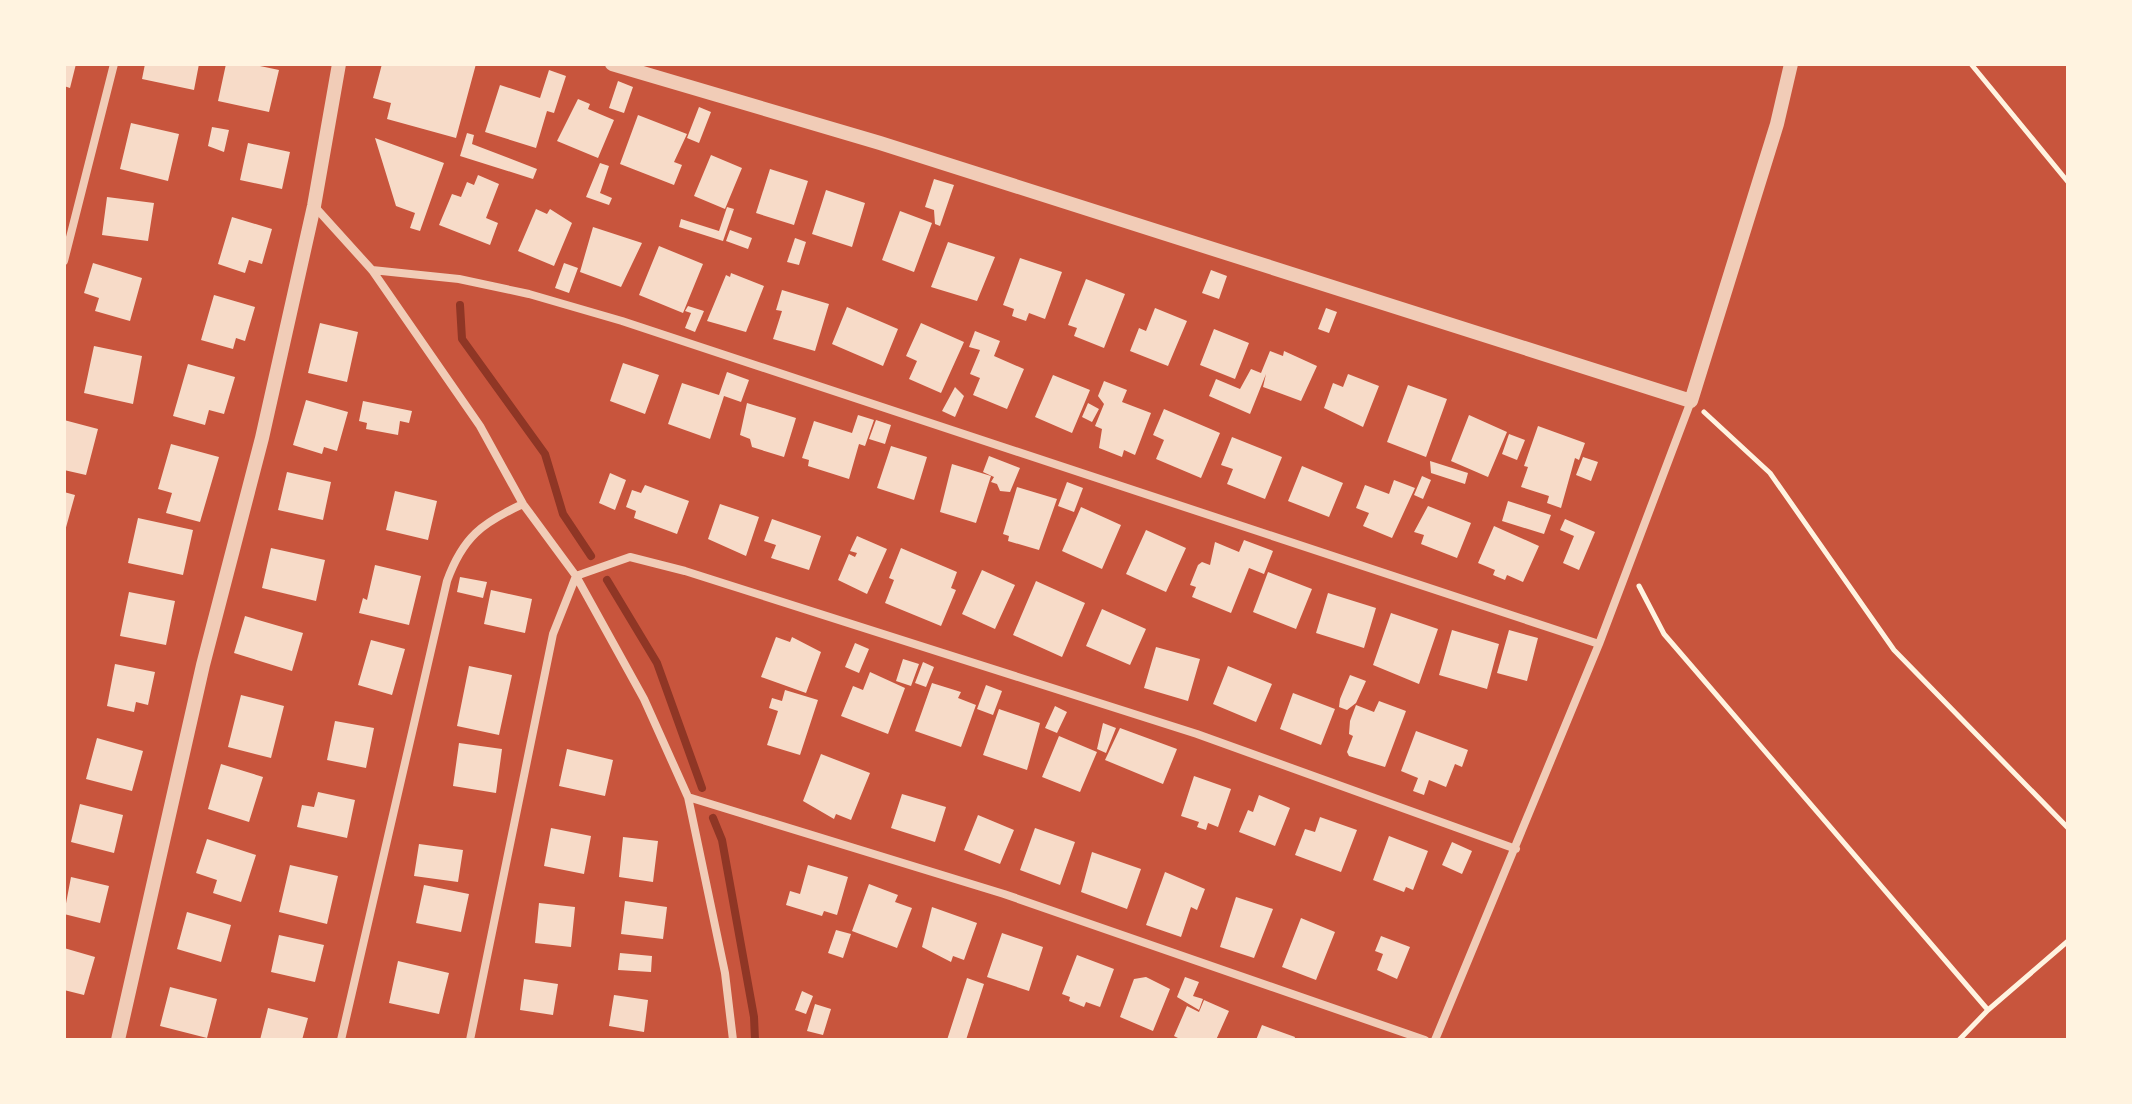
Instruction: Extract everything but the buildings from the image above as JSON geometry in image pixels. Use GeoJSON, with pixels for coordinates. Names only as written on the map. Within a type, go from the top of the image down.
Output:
{"type":"FeatureCollection","features":[{"type":"Feature","properties":{"kind":"street"},"geometry":{"type":"LineString","coordinates":[[64,261],[114,64]]}},
{"type":"Feature","properties":{"kind":"street"},"geometry":{"type":"LineString","coordinates":[[118,1040],[203,665],[262,438],[314,206],[339,64]]}},
{"type":"Feature","properties":{"kind":"street"},"geometry":{"type":"LineString","coordinates":[[612,64],[894,148],[1691,401]]}},
{"type":"Feature","properties":{"kind":"street"},"geometry":{"type":"LineString","coordinates":[[1435,1040],[1599,644],[1691,401],[1777,124],[1791,64]]}},
{"type":"Feature","properties":{"kind":"street"},"geometry":{"type":"LineString","coordinates":[[314,206],[372,270],[480,426],[523,504],[576,576],[644,699],[688,797],[725,973],[733,1040]]}},
{"type":"Feature","properties":{"kind":"street"},"geometry":{"type":"LineString","coordinates":[[372,270],[459,279],[529,294],[622,321],[1599,644]]}},
{"type":"Feature","properties":{"kind":"street"},"geometry":{"type":"LineString","coordinates":[[341,1040],[447,581],[457,555],[473,534],[493,518],[523,504]]}},
{"type":"Feature","properties":{"kind":"street"},"geometry":{"type":"LineString","coordinates":[[470,1040],[553,634],[576,576],[630,557],[685,571],[1197,734],[1516,849]]}},
{"type":"Feature","properties":{"kind":"street"},"geometry":{"type":"LineString","coordinates":[[688,797],[1004,894],[1425,1040]]}},
{"type":"Feature","properties":{"kind":"path"},"geometry":{"type":"LineString","coordinates":[[1971,64],[2068,182]]}},
{"type":"Feature","properties":{"kind":"path"},"geometry":{"type":"LineString","coordinates":[[1691,401],[1770,473],[1894,650],[2068,828]]}},
{"type":"Feature","properties":{"kind":"path"},"geometry":{"type":"LineString","coordinates":[[1631,563],[1643,601],[1664,634],[1988,1010]]}},
{"type":"Feature","properties":{"kind":"path"},"geometry":{"type":"LineString","coordinates":[[1959,1040],[1988,1010],[2068,941]]}},
{"type":"Feature","properties":{"kind":"waterway"},"geometry":{"type":"LineString","coordinates":[[460,305],[462,339],[545,454],[563,514],[591,556]]}},
{"type":"Feature","properties":{"kind":"waterway"},"geometry":{"type":"LineString","coordinates":[[607,580],[657,663],[702,788]]}},
{"type":"Feature","properties":{"kind":"waterway"},"geometry":{"type":"LineString","coordinates":[[713,818],[722,840],[754,1017],[755,1040]]}}]}
